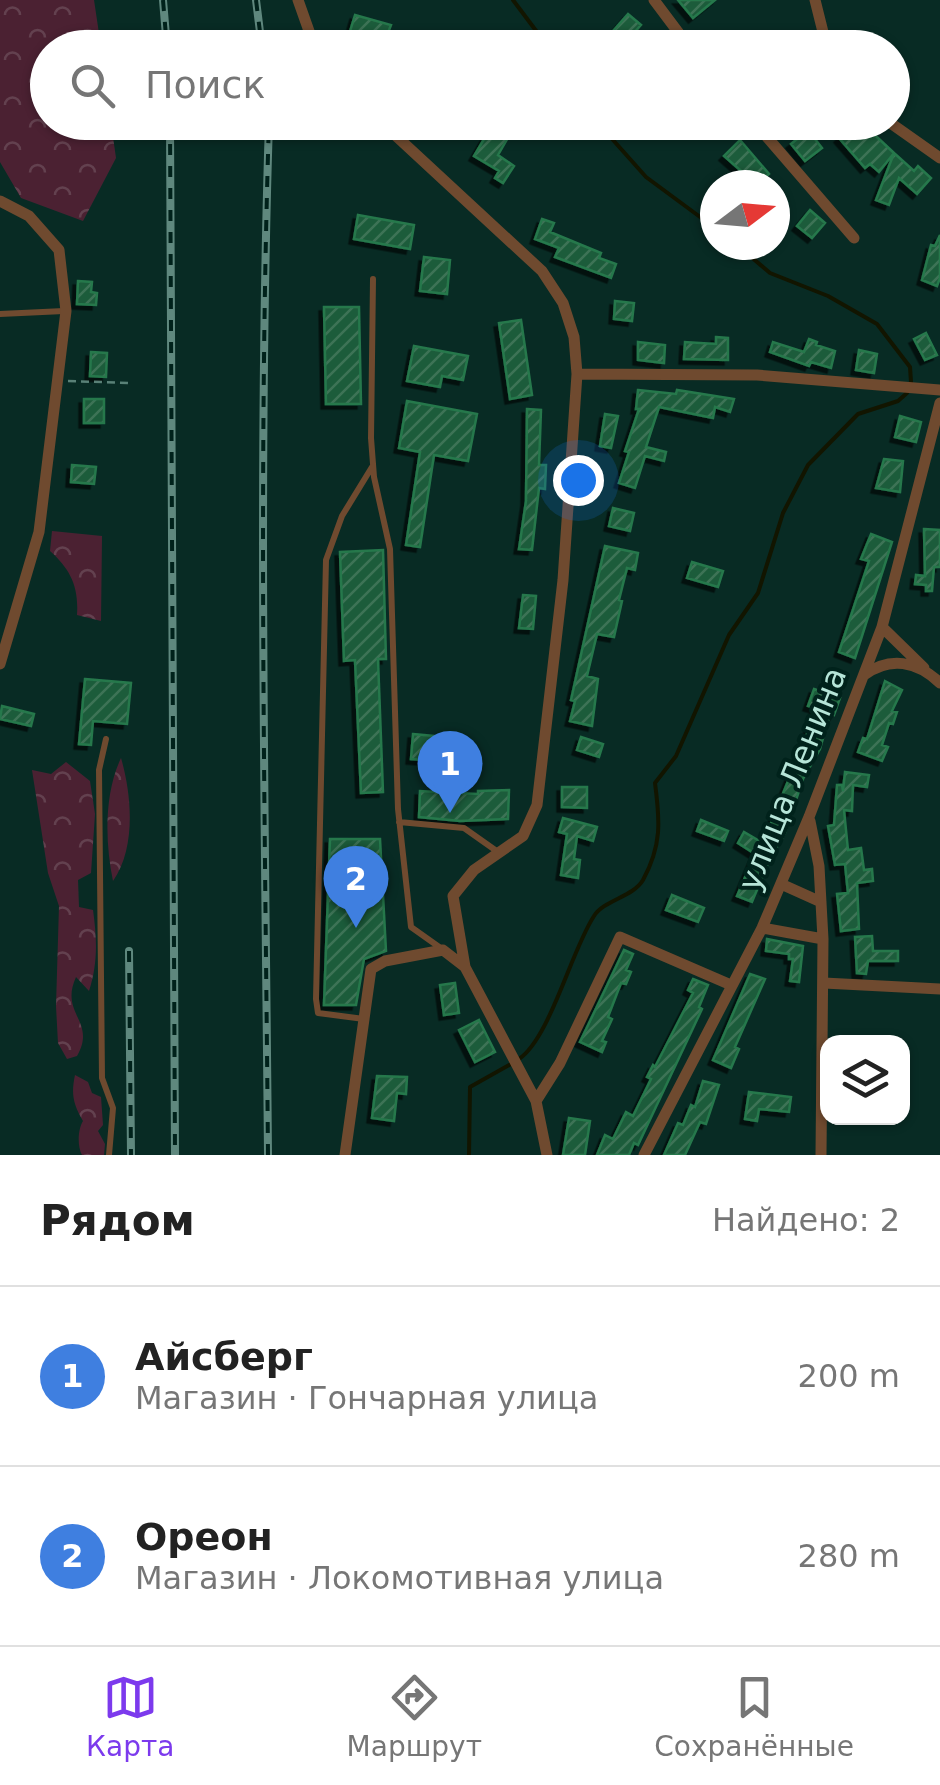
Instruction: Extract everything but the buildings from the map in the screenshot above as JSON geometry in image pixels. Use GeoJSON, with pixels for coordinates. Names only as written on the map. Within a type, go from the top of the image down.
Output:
{"type":"FeatureCollection","features":[{"type":"Feature","properties":{"kind":"street"},"geometry":{"type":"LineString","coordinates":[[298,0],[309,30]]}},
{"type":"Feature","properties":{"kind":"street"},"geometry":{"type":"LineString","coordinates":[[654,0],[676,30]]}},
{"type":"Feature","properties":{"kind":"street"},"geometry":{"type":"LineString","coordinates":[[815,0],[823,30]]}},
{"type":"Feature","properties":{"kind":"street"},"geometry":{"type":"LineString","coordinates":[[910,137],[940,158]]}},
{"type":"Feature","properties":{"kind":"street"},"geometry":{"type":"LineString","coordinates":[[400,140],[542,271],[563,303],[574,337],[577,374],[563,580],[537,805],[523,836],[474,870],[453,896],[465,967],[536,1101],[548,1155]]}},
{"type":"Feature","properties":{"kind":"street"},"geometry":{"type":"LineString","coordinates":[[770,140],[854,238]]}},
{"type":"Feature","properties":{"kind":"street"},"geometry":{"type":"LineString","coordinates":[[0,201],[29,216],[60,250],[66,311],[39,532],[0,664]]}},
{"type":"Feature","properties":{"kind":"street"},"geometry":{"type":"LineString","coordinates":[[577,374],[756,375],[940,390]]}},
{"type":"Feature","properties":{"kind":"street","name":"улица Ленина"},"geometry":{"type":"LineString","coordinates":[[644,1155],[762,928],[809,817],[882,627],[940,403]]}},
{"type":"Feature","properties":{"kind":"street"},"geometry":{"type":"LineString","coordinates":[[882,627],[935,679]]}},
{"type":"Feature","properties":{"kind":"street"},"geometry":{"type":"LineString","coordinates":[[864,675],[890,661],[904,663],[935,679]]}},
{"type":"Feature","properties":{"kind":"street"},"geometry":{"type":"LineString","coordinates":[[809,817],[819,866],[824,938],[821,1155]]}},
{"type":"Feature","properties":{"kind":"street"},"geometry":{"type":"LineString","coordinates":[[781,884],[821,902]]}},
{"type":"Feature","properties":{"kind":"street"},"geometry":{"type":"LineString","coordinates":[[762,928],[824,938]]}},
{"type":"Feature","properties":{"kind":"street"},"geometry":{"type":"LineString","coordinates":[[536,1101],[560,1063],[620,938],[731,985]]}},
{"type":"Feature","properties":{"kind":"street"},"geometry":{"type":"LineString","coordinates":[[345,1155],[371,969],[386,961],[443,950],[465,967]]}},
{"type":"Feature","properties":{"kind":"street"},"geometry":{"type":"LineString","coordinates":[[824,983],[940,989]]}},
{"type":"Feature","properties":{"kind":"lane"},"geometry":{"type":"LineString","coordinates":[[373,279],[373,466],[390,549],[399,822],[412,927],[443,950]]}},
{"type":"Feature","properties":{"kind":"lane"},"geometry":{"type":"LineString","coordinates":[[0,314],[66,311]]}},
{"type":"Feature","properties":{"kind":"lane"},"geometry":{"type":"LineString","coordinates":[[364,1019],[318,1013],[316,999],[326,560],[342,516],[373,466]]}},
{"type":"Feature","properties":{"kind":"lane"},"geometry":{"type":"LineString","coordinates":[[106,738],[99,770],[102,1078],[113,1108],[109,1155]]}},
{"type":"Feature","properties":{"kind":"lane"},"geometry":{"type":"LineString","coordinates":[[399,822],[464,828],[499,853]]}},
{"type":"Feature","properties":{"kind":"path"},"geometry":{"type":"LineString","coordinates":[[57,381],[130,382]]}},
{"type":"Feature","properties":{"kind":"green space"},"geometry":{"type":"Polygon","coordinates":[[[0,0],[94,0],[98,30],[30,30],[30,140],[113,140],[116,158],[83,221],[21,198],[0,162],[0,0]]]}},
{"type":"Feature","properties":{"kind":"green space"},"geometry":{"type":"Polygon","coordinates":[[[52,531],[102,536],[101,621],[77,615],[72,579],[50,551],[52,531]]]}},
{"type":"Feature","properties":{"kind":"green space"},"geometry":{"type":"Polygon","coordinates":[[[121,758],[128,789],[129,838],[113,881],[108,818],[111,787],[121,758]]]}},
{"type":"Feature","properties":{"kind":"green space"},"geometry":{"type":"Polygon","coordinates":[[[66,762],[90,781],[95,814],[91,873],[78,880],[79,907],[93,910],[96,941],[89,991],[76,977],[72,990],[83,1034],[77,1056],[67,1059],[58,1043],[56,1006],[59,906],[48,873],[32,770],[51,774],[66,762]]]}},
{"type":"Feature","properties":{"kind":"green space"},"geometry":{"type":"Polygon","coordinates":[[[75,1075],[88,1082],[92,1093],[101,1097],[103,1125],[98,1131],[105,1144],[104,1155],[82,1155],[80,1151],[83,1121],[74,1099],[75,1075]]]}},
{"type":"Feature","properties":{"kind":"waterway"},"geometry":{"type":"LineString","coordinates":[[513,0],[536,30]]}},
{"type":"Feature","properties":{"kind":"waterway"},"geometry":{"type":"LineString","coordinates":[[613,140],[646,177],[700,217]]}},
{"type":"Feature","properties":{"kind":"waterway"},"geometry":{"type":"LineString","coordinates":[[755,260],[770,273],[828,296],[877,324],[910,367],[911,382]]}},
{"type":"Feature","properties":{"kind":"waterway"},"geometry":{"type":"LineString","coordinates":[[519,1059],[541,1033],[594,916],[643,880],[658,833],[655,783],[676,756],[729,635],[758,593],[783,513],[808,465],[858,414],[898,401],[907,393]]}},
{"type":"Feature","properties":{"kind":"waterway"},"geometry":{"type":"LineString","coordinates":[[469,1155],[470,1087],[511,1064]]}},
{"type":"Feature","properties":{"kind":"railway"},"geometry":{"type":"LineString","coordinates":[[163,0],[166,30]]}},
{"type":"Feature","properties":{"kind":"railway"},"geometry":{"type":"LineString","coordinates":[[256,0],[260,30]]}},
{"type":"Feature","properties":{"kind":"railway"},"geometry":{"type":"LineString","coordinates":[[170,140],[175,1155]]}},
{"type":"Feature","properties":{"kind":"railway"},"geometry":{"type":"LineString","coordinates":[[268,1155],[263,509],[269,140]]}},
{"type":"Feature","properties":{"kind":"railway"},"geometry":{"type":"LineString","coordinates":[[129,951],[131,1155]]}},
{"type":"Feature","properties":{"kind":"place","name":"Айсберг"},"geometry":{"type":"Point","coordinates":[450,813]}},
{"type":"Feature","properties":{"kind":"place","name":"Ореон"},"geometry":{"type":"Point","coordinates":[356,928]}}]}
